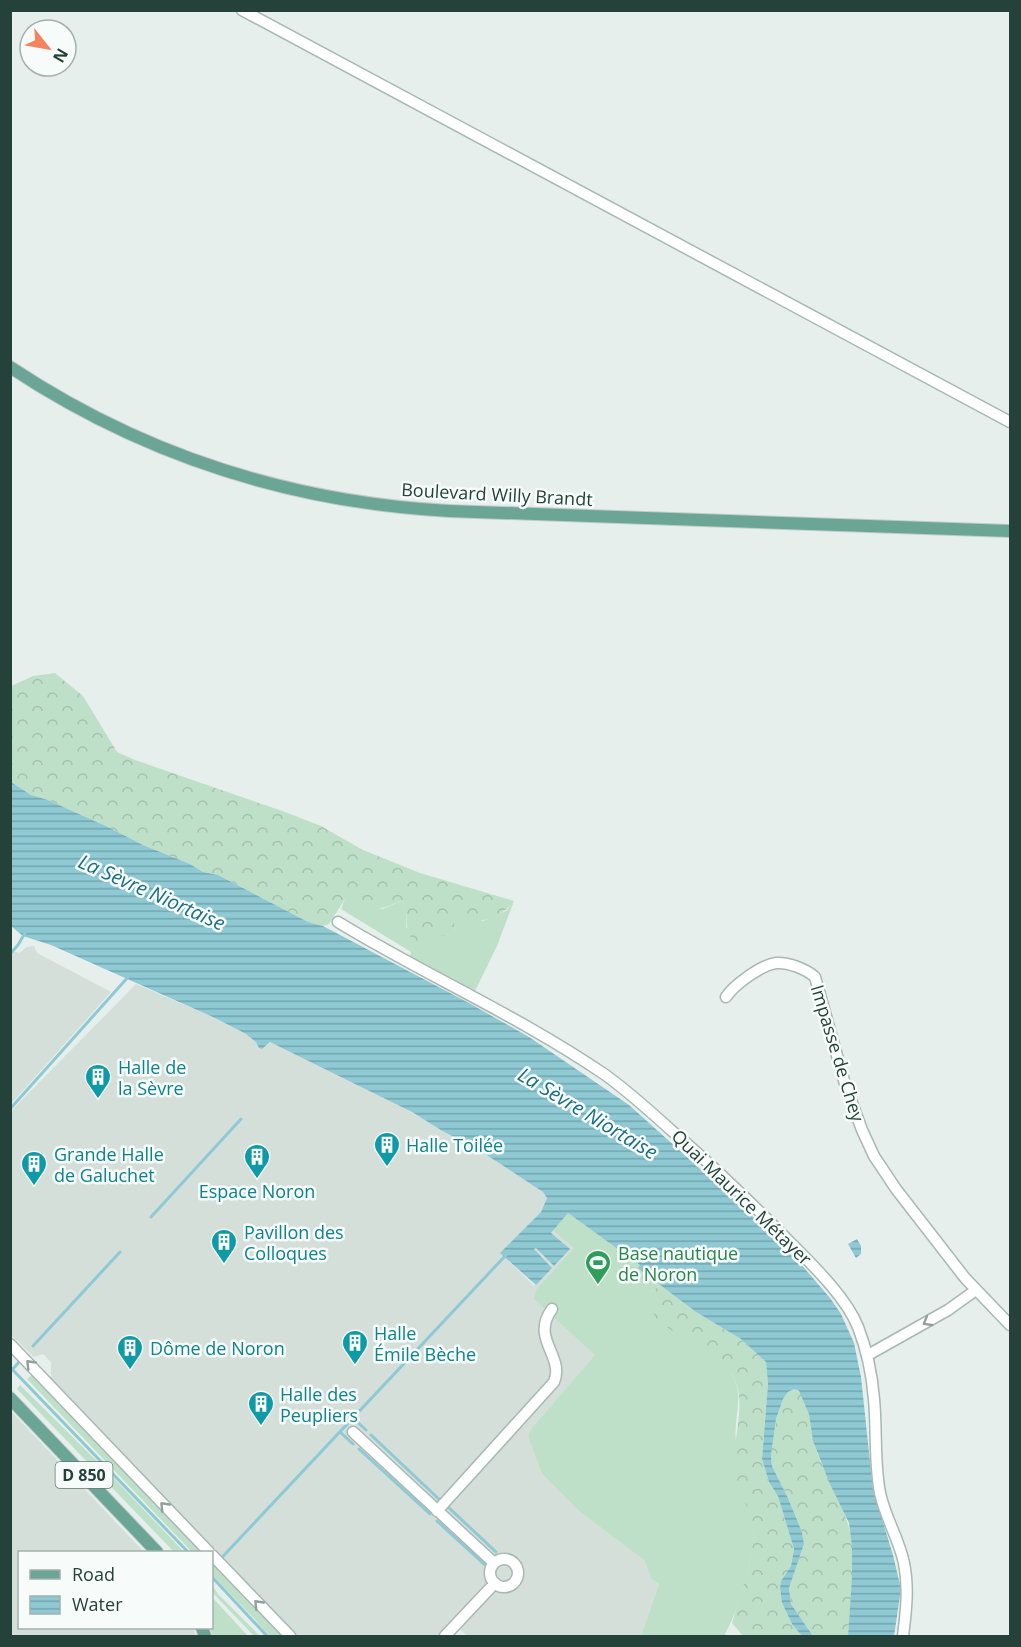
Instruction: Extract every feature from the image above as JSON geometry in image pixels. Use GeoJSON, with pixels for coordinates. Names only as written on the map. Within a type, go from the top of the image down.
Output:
{"type":"FeatureCollection","features":[{"type":"Feature","properties":{"kind":"main road","name":"Boulevard Willy Brandt"},"geometry":{"type":"LineString","coordinates":[[10,367],[90,415],[160,448],[245,478],[342,500],[458,512],[1011,531]]}},
{"type":"Feature","properties":{"kind":"main road","name":"D 850"},"geometry":{"type":"LineString","coordinates":[[10,1398],[157,1551]]}},
{"type":"Feature","properties":{"kind":"street"},"geometry":{"type":"LineString","coordinates":[[242,10],[1011,422]]}},
{"type":"Feature","properties":{"kind":"street","name":"Quai Maurice Métayer"},"geometry":{"type":"LineString","coordinates":[[338,922],[409,964],[529,1027],[628,1092],[742,1193],[817,1270],[849,1309],[858,1325],[868,1355],[874,1399],[880,1494],[904,1561],[907,1610],[903,1636]]}},
{"type":"Feature","properties":{"kind":"street","name":"Impasse de Chey"},"geometry":{"type":"LineString","coordinates":[[726,997],[734,986],[774,963],[799,968],[815,978],[845,1084],[874,1156],[896,1189],[975,1290],[1011,1325]]}},
{"type":"Feature","properties":{"kind":"street"},"geometry":{"type":"LineString","coordinates":[[868,1355],[948,1310],[975,1290]]}},
{"type":"Feature","properties":{"kind":"street"},"geometry":{"type":"LineString","coordinates":[[437,1511],[554,1382],[557,1370],[543,1331],[545,1319],[552,1309]]}},
{"type":"Feature","properties":{"kind":"street"},"geometry":{"type":"LineString","coordinates":[[10,1344],[207,1551]]}},
{"type":"Feature","properties":{"kind":"street"},"geometry":{"type":"LineString","coordinates":[[353,1431],[494,1563]]}},
{"type":"Feature","properties":{"kind":"street"},"geometry":{"type":"LineString","coordinates":[[213,1557],[290,1636]]}},
{"type":"Feature","properties":{"kind":"street"},"geometry":{"type":"LineString","coordinates":[[501,1559],[509,1559],[516,1565],[518,1574],[515,1582],[507,1587],[498,1586],[495,1583],[490,1572],[494,1563],[501,1559]]}},
{"type":"Feature","properties":{"kind":"street"},"geometry":{"type":"LineString","coordinates":[[445,1636],[495,1583]]}},
{"type":"Feature","properties":{"kind":"shaded area"},"geometry":{"type":"Polygon","coordinates":[[[34,946],[37,953],[111,992],[11,1104],[11,950],[19,953],[27,947],[34,946]]]}},
{"type":"Feature","properties":{"kind":"shaded area"},"geometry":{"type":"Polygon","coordinates":[[[136,984],[215,1018],[246,1034],[264,1047],[270,1042],[381,1095],[482,1152],[543,1192],[547,1198],[541,1212],[501,1253],[534,1286],[550,1266],[534,1249],[536,1247],[553,1264],[566,1246],[551,1233],[568,1213],[661,1284],[653,1289],[530,1430],[528,1437],[542,1474],[580,1512],[645,1561],[651,1579],[659,1584],[641,1636],[467,1636],[452,1622],[438,1636],[264,1636],[232,1570],[51,1381],[51,1362],[43,1354],[34,1357],[11,1335],[10,1112],[136,984]]]}},
{"type":"Feature","properties":{"kind":"shaded area"},"geometry":{"type":"Polygon","coordinates":[[[10,1410],[143,1551],[18,1551],[18,1629],[193,1629],[196,1636],[11,1636],[10,1410]]]}},
{"type":"Feature","properties":{"kind":"green space"},"geometry":{"type":"Polygon","coordinates":[[[55,673],[83,696],[117,752],[321,826],[363,850],[420,873],[514,901],[500,914],[489,919],[471,922],[463,916],[455,918],[454,932],[448,936],[430,934],[416,942],[408,932],[406,912],[402,901],[373,909],[361,907],[345,899],[329,924],[323,926],[308,922],[218,875],[203,872],[48,800],[31,795],[11,782],[11,686],[33,676],[55,673]]]}},
{"type":"Feature","properties":{"kind":"green space"},"geometry":{"type":"Polygon","coordinates":[[[345,899],[382,909],[402,901],[407,908],[406,928],[430,934],[454,932],[455,918],[463,915],[483,921],[506,911],[514,901],[497,946],[475,991],[410,958],[411,952],[341,909],[345,899]]]}},
{"type":"Feature","properties":{"kind":"green space"},"geometry":{"type":"Polygon","coordinates":[[[568,1213],[641,1265],[638,1268],[661,1284],[650,1293],[650,1298],[732,1374],[736,1382],[738,1391],[737,1449],[743,1492],[753,1518],[754,1529],[746,1578],[736,1611],[725,1634],[727,1636],[641,1636],[659,1584],[651,1579],[645,1561],[580,1512],[542,1474],[528,1437],[530,1430],[595,1355],[534,1299],[536,1290],[574,1248],[553,1230],[568,1213]]]}},
{"type":"Feature","properties":{"kind":"green space"},"geometry":{"type":"Polygon","coordinates":[[[661,1284],[696,1312],[741,1339],[766,1362],[768,1384],[762,1459],[769,1482],[778,1495],[794,1549],[791,1566],[781,1581],[782,1603],[792,1624],[802,1636],[743,1636],[732,1623],[749,1565],[754,1529],[751,1515],[734,1478],[733,1465],[739,1412],[737,1386],[732,1374],[657,1320],[647,1301],[650,1293],[661,1284]]]}},
{"type":"Feature","properties":{"kind":"green space"},"geometry":{"type":"Polygon","coordinates":[[[33,1374],[204,1551],[191,1551],[27,1379],[33,1374]]]}},
{"type":"Feature","properties":{"kind":"green space"},"geometry":{"type":"Polygon","coordinates":[[[20,1385],[109,1473],[183,1551],[173,1551],[17,1389],[20,1385]]]}},
{"type":"Feature","properties":{"kind":"green space"},"geometry":{"type":"Polygon","coordinates":[[[794,1389],[800,1393],[807,1405],[818,1456],[850,1531],[852,1590],[848,1636],[813,1636],[791,1604],[789,1588],[804,1544],[802,1532],[772,1466],[771,1456],[776,1419],[783,1399],[788,1392],[794,1389]]]}},
{"type":"Feature","properties":{"kind":"green space"},"geometry":{"type":"Polygon","coordinates":[[[216,1566],[284,1636],[271,1636],[213,1576],[213,1570],[216,1566]]]}},
{"type":"Feature","properties":{"kind":"green space"},"geometry":{"type":"Polygon","coordinates":[[[213,1586],[260,1636],[254,1636],[213,1593],[213,1586]]]}},
{"type":"Feature","properties":{"kind":"green space"},"geometry":{"type":"Polygon","coordinates":[[[213,1598],[248,1636],[213,1636],[210,1629],[213,1629],[213,1598]]]}},
{"type":"Feature","properties":{"kind":"water","name":"La Sèvre Niortaise"},"geometry":{"type":"Polygon","coordinates":[[[11,782],[31,795],[48,800],[203,872],[218,875],[308,922],[323,926],[529,1037],[629,1105],[745,1209],[799,1262],[830,1298],[841,1314],[854,1343],[861,1377],[873,1490],[901,1589],[894,1636],[848,1636],[852,1577],[849,1523],[829,1482],[813,1441],[809,1414],[799,1391],[794,1389],[788,1392],[783,1399],[776,1419],[771,1456],[772,1466],[802,1532],[804,1544],[789,1588],[791,1604],[813,1636],[802,1636],[792,1624],[782,1603],[781,1581],[791,1566],[794,1549],[778,1496],[769,1482],[762,1459],[768,1384],[766,1362],[741,1339],[696,1312],[638,1268],[640,1265],[568,1213],[551,1233],[570,1249],[554,1266],[536,1248],[534,1249],[552,1268],[536,1285],[500,1253],[541,1212],[547,1198],[543,1192],[482,1152],[412,1112],[270,1042],[262,1049],[259,1048],[256,1042],[246,1034],[215,1018],[51,945],[23,936],[11,926],[11,782]]]}},
{"type":"Feature","properties":{"kind":"water"},"geometry":{"type":"Polygon","coordinates":[[[857,1239],[861,1246],[861,1254],[856,1258],[848,1244],[857,1239]]]}},
{"type":"Feature","properties":{"kind":"waterway"},"geometry":{"type":"LineString","coordinates":[[10,954],[25,933]]}},
{"type":"Feature","properties":{"kind":"waterway"},"geometry":{"type":"LineString","coordinates":[[10,1109],[129,976]]}},
{"type":"Feature","properties":{"kind":"waterway"},"geometry":{"type":"LineString","coordinates":[[151,1217],[241,1119]]}},
{"type":"Feature","properties":{"kind":"waterway"},"geometry":{"type":"LineString","coordinates":[[33,1346],[120,1252]]}},
{"type":"Feature","properties":{"kind":"waterway"},"geometry":{"type":"LineString","coordinates":[[213,1567],[506,1255]]}},
{"type":"Feature","properties":{"kind":"waterway"},"geometry":{"type":"LineString","coordinates":[[13,1369],[19,1362]]}},
{"type":"Feature","properties":{"kind":"waterway"},"geometry":{"type":"LineString","coordinates":[[10,1367],[187,1551]]}},
{"type":"Feature","properties":{"kind":"waterway"},"geometry":{"type":"LineString","coordinates":[[353,1418],[366,1430]]}},
{"type":"Feature","properties":{"kind":"waterway"},"geometry":{"type":"LineString","coordinates":[[340,1432],[353,1444]]}},
{"type":"Feature","properties":{"kind":"waterway"},"geometry":{"type":"LineString","coordinates":[[371,1435],[442,1502]]}},
{"type":"Feature","properties":{"kind":"waterway"},"geometry":{"type":"LineString","coordinates":[[359,1449],[430,1514]]}},
{"type":"Feature","properties":{"kind":"waterway"},"geometry":{"type":"LineString","coordinates":[[447,1506],[496,1552]]}},
{"type":"Feature","properties":{"kind":"waterway"},"geometry":{"type":"LineString","coordinates":[[437,1521],[485,1565]]}},
{"type":"Feature","properties":{"kind":"waterway"},"geometry":{"type":"LineString","coordinates":[[213,1578],[267,1636]]}},
{"type":"Feature","properties":{"kind":"place","name":"Halle de la Sèvre"},"geometry":{"type":"Point","coordinates":[98,1100]}},
{"type":"Feature","properties":{"kind":"place","name":"Halle Toilée"},"geometry":{"type":"Point","coordinates":[387,1168]}},
{"type":"Feature","properties":{"kind":"place","name":"Espace Noron"},"geometry":{"type":"Point","coordinates":[257,1180]}},
{"type":"Feature","properties":{"kind":"place","name":"Grande Halle de Galuchet"},"geometry":{"type":"Point","coordinates":[34,1187]}},
{"type":"Feature","properties":{"kind":"place","name":"Pavillon des Colloques"},"geometry":{"type":"Point","coordinates":[224,1265]}},
{"type":"Feature","properties":{"kind":"place","name":"Base nautique de Noron"},"geometry":{"type":"Point","coordinates":[598,1286]}},
{"type":"Feature","properties":{"kind":"place","name":"Halle Émile Bèche"},"geometry":{"type":"Point","coordinates":[355,1366]}},
{"type":"Feature","properties":{"kind":"place","name":"Dôme de Noron"},"geometry":{"type":"Point","coordinates":[130,1371]}},
{"type":"Feature","properties":{"kind":"place","name":"Halle des Peupliers"},"geometry":{"type":"Point","coordinates":[261,1427]}}]}
